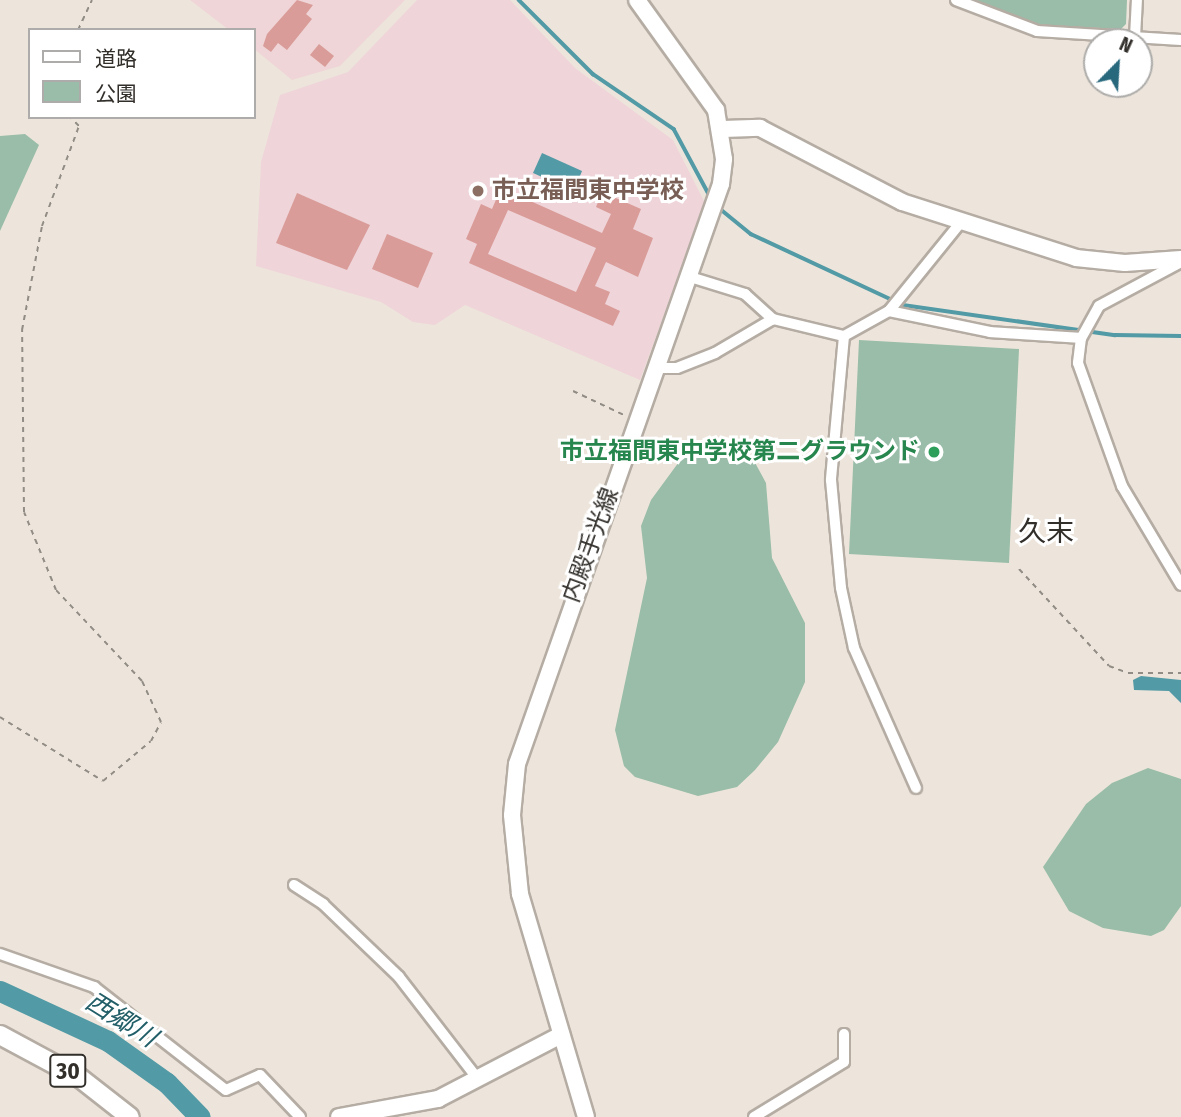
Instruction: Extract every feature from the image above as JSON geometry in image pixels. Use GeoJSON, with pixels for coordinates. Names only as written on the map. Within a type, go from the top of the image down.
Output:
{"type":"FeatureCollection","features":[{"type":"Feature","properties":{"kind":"main road","name":"内殿手光線"},"geometry":{"type":"LineString","coordinates":[[586,1117],[520,894],[514,789],[533,705],[721,184],[723,129],[706,92],[636,0]]}},
{"type":"Feature","properties":{"kind":"main road"},"geometry":{"type":"LineString","coordinates":[[723,129],[771,132],[870,189],[961,222],[1101,263],[1181,261]]}},
{"type":"Feature","properties":{"kind":"main road","name":"30"},"geometry":{"type":"LineString","coordinates":[[0,1035],[80,1078],[131,1117]]}},
{"type":"Feature","properties":{"kind":"main road"},"geometry":{"type":"LineString","coordinates":[[339,1117],[438,1099],[561,1035]]}},
{"type":"Feature","properties":{"kind":"street"},"geometry":{"type":"LineString","coordinates":[[956,0],[1037,31],[1083,34]]}},
{"type":"Feature","properties":{"kind":"street"},"geometry":{"type":"LineString","coordinates":[[1135,28],[1137,0]]}},
{"type":"Feature","properties":{"kind":"street"},"geometry":{"type":"LineString","coordinates":[[1153,38],[1181,40]]}},
{"type":"Feature","properties":{"kind":"street"},"geometry":{"type":"LineString","coordinates":[[687,275],[745,294],[773,319],[844,336],[889,311],[961,222]]}},
{"type":"Feature","properties":{"kind":"street"},"geometry":{"type":"LineString","coordinates":[[1181,261],[1099,306],[1081,338],[1078,363],[1122,486],[1181,584]]}},
{"type":"Feature","properties":{"kind":"street"},"geometry":{"type":"LineString","coordinates":[[889,311],[990,332],[1081,338]]}},
{"type":"Feature","properties":{"kind":"street"},"geometry":{"type":"LineString","coordinates":[[655,368],[702,358],[773,319]]}},
{"type":"Feature","properties":{"kind":"street"},"geometry":{"type":"LineString","coordinates":[[844,336],[831,480],[841,588],[854,648],[916,789]]}},
{"type":"Feature","properties":{"kind":"street"},"geometry":{"type":"LineString","coordinates":[[294,885],[323,904],[399,977],[477,1078]]}},
{"type":"Feature","properties":{"kind":"street"},"geometry":{"type":"LineString","coordinates":[[0,954],[102,992],[226,1090],[260,1075],[300,1117]]}},
{"type":"Feature","properties":{"kind":"street"},"geometry":{"type":"LineString","coordinates":[[754,1117],[845,1062],[844,1034]]}},
{"type":"Feature","properties":{"kind":"path"},"geometry":{"type":"LineString","coordinates":[[79,28],[92,0]]}},
{"type":"Feature","properties":{"kind":"path"},"geometry":{"type":"LineString","coordinates":[[0,717],[103,781],[142,750],[161,722],[142,681],[56,590],[24,512],[22,331],[41,226],[79,126],[72,119]]}},
{"type":"Feature","properties":{"kind":"path"},"geometry":{"type":"LineString","coordinates":[[573,391],[636,420]]}},
{"type":"Feature","properties":{"kind":"path"},"geometry":{"type":"LineString","coordinates":[[1019,569],[1109,666],[1128,673],[1181,673]]}},
{"type":"Feature","properties":{"kind":"shaded area"},"geometry":{"type":"Polygon","coordinates":[[[190,0],[405,0],[340,66],[292,80],[256,51],[256,28],[226,28],[190,0]]]}},
{"type":"Feature","properties":{"kind":"shaded area","name":"市立福間東中学校"},"geometry":{"type":"Polygon","coordinates":[[[417,0],[510,0],[575,68],[673,140],[705,203],[640,380],[465,305],[435,325],[413,322],[381,302],[256,266],[261,162],[280,95],[348,72],[417,0]]]}},
{"type":"Feature","properties":{"kind":"green space"},"geometry":{"type":"Polygon","coordinates":[[[970,0],[1127,0],[1126,24],[1122,28],[1038,25],[970,0]]]}},
{"type":"Feature","properties":{"kind":"green space"},"geometry":{"type":"Polygon","coordinates":[[[25,134],[39,145],[0,231],[0,136],[25,134]]]}},
{"type":"Feature","properties":{"kind":"green space","name":"市立福間東中学校第二グラウンド"},"geometry":{"type":"Polygon","coordinates":[[[859,340],[1019,349],[1009,563],[849,554],[859,340]]]}},
{"type":"Feature","properties":{"kind":"green space"},"geometry":{"type":"Polygon","coordinates":[[[734,447],[753,459],[766,483],[772,558],[805,623],[805,682],[778,742],[755,770],[737,787],[698,796],[635,777],[624,766],[615,730],[647,578],[641,526],[651,500],[684,455],[734,447]]]}},
{"type":"Feature","properties":{"kind":"green space"},"geometry":{"type":"Polygon","coordinates":[[[1148,768],[1181,779],[1181,906],[1164,930],[1151,936],[1103,928],[1069,911],[1043,867],[1086,804],[1112,783],[1148,768]]]}},
{"type":"Feature","properties":{"kind":"water"},"geometry":{"type":"Polygon","coordinates":[[[542,153],[582,171],[574,191],[533,173],[542,153]]]}},
{"type":"Feature","properties":{"kind":"water"},"geometry":{"type":"Polygon","coordinates":[[[1141,676],[1181,680],[1181,703],[1169,691],[1134,690],[1133,680],[1141,676]]]}},
{"type":"Feature","properties":{"kind":"building"},"geometry":{"type":"Polygon","coordinates":[[[297,0],[313,5],[306,14],[312,19],[287,50],[278,43],[271,52],[263,46],[267,34],[297,0]]]}},
{"type":"Feature","properties":{"kind":"building"},"geometry":{"type":"Polygon","coordinates":[[[319,44],[334,56],[325,67],[310,55],[319,44]]]}},
{"type":"Feature","properties":{"kind":"building"},"geometry":{"type":"Polygon","coordinates":[[[501,188],[602,233],[611,214],[596,207],[602,192],[641,209],[633,229],[653,238],[638,277],[606,262],[595,286],[610,292],[605,304],[620,311],[613,326],[469,263],[477,244],[466,239],[481,204],[492,209],[501,188]],[[508,210],[488,254],[576,292],[596,248],[508,210]]]}},
{"type":"Feature","properties":{"kind":"building"},"geometry":{"type":"Polygon","coordinates":[[[297,193],[370,225],[347,270],[276,243],[297,193]]]}},
{"type":"Feature","properties":{"kind":"building"},"geometry":{"type":"Polygon","coordinates":[[[387,234],[433,253],[418,288],[372,269],[387,234]]]}},
{"type":"Feature","properties":{"kind":"waterway"},"geometry":{"type":"LineString","coordinates":[[519,0],[593,74],[674,129],[711,198]]}},
{"type":"Feature","properties":{"kind":"waterway"},"geometry":{"type":"LineString","coordinates":[[718,207],[751,234],[903,305],[1115,335],[1181,336]]}},
{"type":"Feature","properties":{"kind":"waterway","name":"西郷川"},"geometry":{"type":"LineString","coordinates":[[0,991],[108,1041],[167,1083],[200,1117]]}},
{"type":"Feature","properties":{"kind":"place","name":"市立福間東中学校"},"geometry":{"type":"Point","coordinates":[478,191]}},
{"type":"Feature","properties":{"kind":"place","name":"市立福間東中学校第二グラウンド"},"geometry":{"type":"Point","coordinates":[934,452]}},
{"type":"Feature","properties":{"kind":"district","name":"久末"},"geometry":{"type":"Point","coordinates":[1046,532]}}]}
